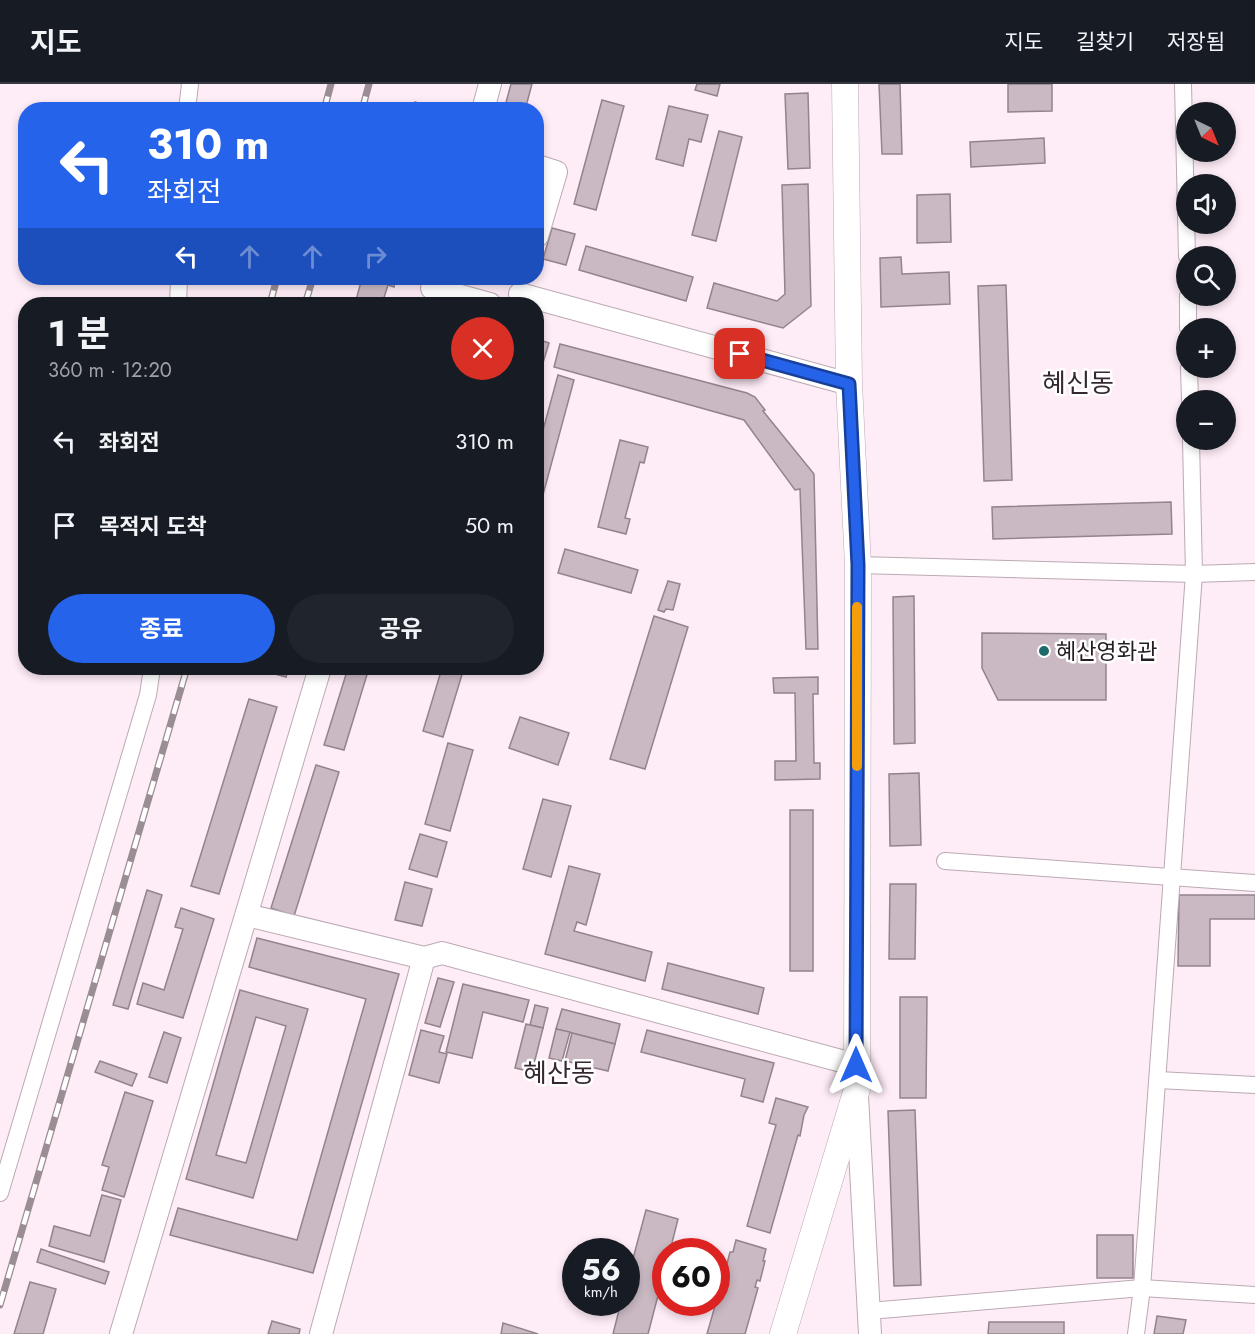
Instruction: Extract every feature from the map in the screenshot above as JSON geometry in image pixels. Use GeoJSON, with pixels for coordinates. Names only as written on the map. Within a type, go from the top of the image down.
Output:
{"type":"FeatureCollection","features":[{"type":"Feature","properties":{"kind":"main road"},"geometry":{"type":"LineString","coordinates":[[485,102],[490,84]]}},
{"type":"Feature","properties":{"kind":"main road"},"geometry":{"type":"LineString","coordinates":[[845,84],[849,384],[858,565],[856,1077],[870,1334]]}},
{"type":"Feature","properties":{"kind":"main road"},"geometry":{"type":"LineString","coordinates":[[544,168],[556,172],[544,212]]}},
{"type":"Feature","properties":{"kind":"main road"},"geometry":{"type":"LineString","coordinates":[[521,286],[849,384]]}},
{"type":"Feature","properties":{"kind":"main road"},"geometry":{"type":"LineString","coordinates":[[432,290],[461,297]]}},
{"type":"Feature","properties":{"kind":"main road"},"geometry":{"type":"LineString","coordinates":[[120,1334],[318,675]]}},
{"type":"Feature","properties":{"kind":"main road"},"geometry":{"type":"LineString","coordinates":[[247,915],[424,958],[442,954],[856,1077]]}},
{"type":"Feature","properties":{"kind":"main road"},"geometry":{"type":"LineString","coordinates":[[321,1334],[424,958]]}},
{"type":"Feature","properties":{"kind":"main road"},"geometry":{"type":"LineString","coordinates":[[783,1334],[856,1077]]}},
{"type":"Feature","properties":{"kind":"street"},"geometry":{"type":"LineString","coordinates":[[188,102],[190,84]]}},
{"type":"Feature","properties":{"kind":"street"},"geometry":{"type":"LineString","coordinates":[[1183,84],[1187,246]]}},
{"type":"Feature","properties":{"kind":"street"},"geometry":{"type":"LineString","coordinates":[[1136,1334],[1142,1288],[1174,879],[1194,574],[1191,450]]}},
{"type":"Feature","properties":{"kind":"street"},"geometry":{"type":"LineString","coordinates":[[858,565],[1194,574],[1255,572]]}},
{"type":"Feature","properties":{"kind":"street"},"geometry":{"type":"LineString","coordinates":[[0,1193],[148,695],[151,675]]}},
{"type":"Feature","properties":{"kind":"street"},"geometry":{"type":"LineString","coordinates":[[945,861],[1255,883]]}},
{"type":"Feature","properties":{"kind":"street"},"geometry":{"type":"LineString","coordinates":[[1158,1080],[1255,1085]]}},
{"type":"Feature","properties":{"kind":"street"},"geometry":{"type":"LineString","coordinates":[[869,1311],[1142,1288],[1255,1295]]}},
{"type":"Feature","properties":{"kind":"building"},"geometry":{"type":"Polygon","coordinates":[[[511,84],[532,84],[527,102],[506,102],[511,84]]]}},
{"type":"Feature","properties":{"kind":"building"},"geometry":{"type":"Polygon","coordinates":[[[697,84],[720,84],[717,96],[695,90],[697,84]]]}},
{"type":"Feature","properties":{"kind":"building"},"geometry":{"type":"Polygon","coordinates":[[[879,84],[900,84],[902,154],[882,154],[879,84]]]}},
{"type":"Feature","properties":{"kind":"building"},"geometry":{"type":"Polygon","coordinates":[[[1008,84],[1052,84],[1052,111],[1008,112],[1008,84]]]}},
{"type":"Feature","properties":{"kind":"building"},"geometry":{"type":"Polygon","coordinates":[[[808,93],[810,168],[788,169],[785,94],[808,93]]]}},
{"type":"Feature","properties":{"kind":"building"},"geometry":{"type":"Polygon","coordinates":[[[602,100],[624,106],[596,210],[574,204],[602,100]]]}},
{"type":"Feature","properties":{"kind":"building"},"geometry":{"type":"Polygon","coordinates":[[[669,106],[708,115],[701,142],[689,139],[683,166],[656,159],[669,106]]]}},
{"type":"Feature","properties":{"kind":"building"},"geometry":{"type":"Polygon","coordinates":[[[719,131],[742,137],[716,241],[692,235],[719,131]]]}},
{"type":"Feature","properties":{"kind":"building"},"geometry":{"type":"Polygon","coordinates":[[[1044,138],[1045,163],[971,167],[970,142],[1044,138]]]}},
{"type":"Feature","properties":{"kind":"building"},"geometry":{"type":"Polygon","coordinates":[[[808,184],[811,306],[783,328],[707,308],[714,283],[777,301],[785,294],[782,185],[808,184]]]}},
{"type":"Feature","properties":{"kind":"building"},"geometry":{"type":"Polygon","coordinates":[[[950,194],[951,242],[917,243],[917,195],[950,194]]]}},
{"type":"Feature","properties":{"kind":"building"},"geometry":{"type":"Polygon","coordinates":[[[552,228],[575,234],[566,265],[544,259],[552,228]]]}},
{"type":"Feature","properties":{"kind":"building"},"geometry":{"type":"Polygon","coordinates":[[[586,246],[693,277],[686,301],[579,270],[586,246]]]}},
{"type":"Feature","properties":{"kind":"building"},"geometry":{"type":"Polygon","coordinates":[[[901,257],[902,274],[949,272],[950,304],[881,307],[880,258],[901,257]]]}},
{"type":"Feature","properties":{"kind":"building"},"geometry":{"type":"Polygon","coordinates":[[[360,285],[388,285],[384,297],[357,297],[360,285]]]}},
{"type":"Feature","properties":{"kind":"building"},"geometry":{"type":"Polygon","coordinates":[[[1006,285],[1012,480],[984,481],[978,286],[1006,285]]]}},
{"type":"Feature","properties":{"kind":"building"},"geometry":{"type":"Polygon","coordinates":[[[544,341],[549,343],[544,360],[544,341]]]}},
{"type":"Feature","properties":{"kind":"building"},"geometry":{"type":"Polygon","coordinates":[[[560,344],[755,397],[765,410],[763,411],[814,474],[818,649],[806,649],[800,489],[795,490],[744,420],[554,367],[560,344]]]}},
{"type":"Feature","properties":{"kind":"building"},"geometry":{"type":"Polygon","coordinates":[[[558,375],[574,380],[544,491],[544,426],[558,375]]]}},
{"type":"Feature","properties":{"kind":"building"},"geometry":{"type":"Polygon","coordinates":[[[620,440],[648,447],[644,463],[640,462],[625,518],[630,519],[626,534],[598,527],[620,440]]]}},
{"type":"Feature","properties":{"kind":"building"},"geometry":{"type":"Polygon","coordinates":[[[1171,502],[1172,534],[993,539],[992,507],[1171,502]]]}},
{"type":"Feature","properties":{"kind":"building"},"geometry":{"type":"Polygon","coordinates":[[[565,549],[638,570],[631,593],[558,573],[565,549]]]}},
{"type":"Feature","properties":{"kind":"building"},"geometry":{"type":"Polygon","coordinates":[[[668,581],[680,584],[673,610],[666,609],[664,612],[658,610],[668,581]]]}},
{"type":"Feature","properties":{"kind":"building"},"geometry":{"type":"Polygon","coordinates":[[[914,596],[915,743],[894,744],[893,597],[914,596]]]}},
{"type":"Feature","properties":{"kind":"building"},"geometry":{"type":"Polygon","coordinates":[[[654,616],[688,627],[645,769],[610,759],[654,616]]]}},
{"type":"Feature","properties":{"kind":"building","name":"혜산영화관"},"geometry":{"type":"Polygon","coordinates":[[[982,633],[1106,634],[1106,700],[998,700],[982,668],[982,633]]]}},
{"type":"Feature","properties":{"kind":"building"},"geometry":{"type":"Polygon","coordinates":[[[346,675],[367,675],[344,750],[324,745],[346,675]]]}},
{"type":"Feature","properties":{"kind":"building"},"geometry":{"type":"Polygon","coordinates":[[[440,675],[462,675],[443,737],[423,731],[440,675]]]}},
{"type":"Feature","properties":{"kind":"building"},"geometry":{"type":"Polygon","coordinates":[[[818,677],[818,694],[813,694],[814,763],[820,763],[820,779],[775,780],[775,761],[796,761],[795,693],[774,693],[773,678],[818,677]]]}},
{"type":"Feature","properties":{"kind":"building"},"geometry":{"type":"Polygon","coordinates":[[[249,699],[277,707],[219,894],[191,886],[249,699]]]}},
{"type":"Feature","properties":{"kind":"building"},"geometry":{"type":"Polygon","coordinates":[[[520,717],[569,733],[558,765],[509,748],[520,717]]]}},
{"type":"Feature","properties":{"kind":"building"},"geometry":{"type":"Polygon","coordinates":[[[448,743],[473,750],[450,831],[425,824],[448,743]]]}},
{"type":"Feature","properties":{"kind":"building"},"geometry":{"type":"Polygon","coordinates":[[[316,765],[339,772],[294,916],[271,908],[316,765]]]}},
{"type":"Feature","properties":{"kind":"building"},"geometry":{"type":"Polygon","coordinates":[[[919,773],[921,845],[890,846],[889,774],[919,773]]]}},
{"type":"Feature","properties":{"kind":"building"},"geometry":{"type":"Polygon","coordinates":[[[543,799],[571,806],[551,877],[523,869],[543,799]]]}},
{"type":"Feature","properties":{"kind":"building"},"geometry":{"type":"Polygon","coordinates":[[[790,810],[813,810],[813,971],[790,971],[790,810]]]}},
{"type":"Feature","properties":{"kind":"building"},"geometry":{"type":"Polygon","coordinates":[[[420,834],[447,842],[437,877],[409,869],[420,834]]]}},
{"type":"Feature","properties":{"kind":"building"},"geometry":{"type":"Polygon","coordinates":[[[569,866],[600,874],[586,925],[577,922],[574,931],[652,952],[645,981],[545,954],[569,866]]]}},
{"type":"Feature","properties":{"kind":"building"},"geometry":{"type":"Polygon","coordinates":[[[405,882],[432,889],[422,926],[395,920],[405,882]]]}},
{"type":"Feature","properties":{"kind":"building"},"geometry":{"type":"Polygon","coordinates":[[[890,884],[916,884],[915,959],[889,959],[890,884]]]}},
{"type":"Feature","properties":{"kind":"building"},"geometry":{"type":"Polygon","coordinates":[[[147,890],[162,895],[128,1009],[113,1005],[147,890]]]}},
{"type":"Feature","properties":{"kind":"building"},"geometry":{"type":"Polygon","coordinates":[[[1179,895],[1255,895],[1255,919],[1210,919],[1210,966],[1178,966],[1179,895]]]}},
{"type":"Feature","properties":{"kind":"building"},"geometry":{"type":"Polygon","coordinates":[[[181,908],[214,919],[183,1018],[137,1004],[143,983],[164,990],[183,929],[175,927],[181,908]]]}},
{"type":"Feature","properties":{"kind":"building"},"geometry":{"type":"Polygon","coordinates":[[[257,938],[399,974],[313,1273],[170,1235],[178,1208],[297,1240],[366,999],[249,967],[257,938]]]}},
{"type":"Feature","properties":{"kind":"building"},"geometry":{"type":"Polygon","coordinates":[[[668,963],[764,988],[758,1014],[662,989],[668,963]]]}},
{"type":"Feature","properties":{"kind":"building"},"geometry":{"type":"Polygon","coordinates":[[[438,978],[454,982],[440,1027],[425,1023],[438,978]]]}},
{"type":"Feature","properties":{"kind":"building"},"geometry":{"type":"Polygon","coordinates":[[[463,984],[529,1000],[523,1022],[483,1012],[472,1058],[446,1052],[463,984]]]}},
{"type":"Feature","properties":{"kind":"building"},"geometry":{"type":"Polygon","coordinates":[[[240,990],[308,1009],[253,1198],[186,1179],[240,990]],[[256,1017],[216,1155],[246,1163],[286,1026],[256,1017]]]}},
{"type":"Feature","properties":{"kind":"building"},"geometry":{"type":"Polygon","coordinates":[[[900,997],[927,997],[926,1098],[900,1098],[900,997]]]}},
{"type":"Feature","properties":{"kind":"building"},"geometry":{"type":"Polygon","coordinates":[[[535,1005],[548,1008],[543,1028],[530,1025],[535,1005]]]}},
{"type":"Feature","properties":{"kind":"building"},"geometry":{"type":"Polygon","coordinates":[[[562,1009],[620,1024],[615,1044],[556,1029],[562,1009]]]}},
{"type":"Feature","properties":{"kind":"building"},"geometry":{"type":"Polygon","coordinates":[[[526,1024],[543,1028],[532,1072],[515,1068],[526,1024]]]}},
{"type":"Feature","properties":{"kind":"building"},"geometry":{"type":"Polygon","coordinates":[[[556,1029],[570,1032],[562,1061],[549,1058],[556,1029]]]}},
{"type":"Feature","properties":{"kind":"building"},"geometry":{"type":"Polygon","coordinates":[[[421,1030],[444,1036],[439,1052],[447,1054],[439,1083],[409,1075],[421,1030]]]}},
{"type":"Feature","properties":{"kind":"building"},"geometry":{"type":"Polygon","coordinates":[[[647,1030],[774,1063],[763,1102],[741,1096],[745,1079],[641,1052],[647,1030]]]}},
{"type":"Feature","properties":{"kind":"building"},"geometry":{"type":"Polygon","coordinates":[[[164,1032],[181,1038],[167,1083],[149,1077],[164,1032]]]}},
{"type":"Feature","properties":{"kind":"building"},"geometry":{"type":"Polygon","coordinates":[[[572,1033],[615,1044],[608,1071],[565,1061],[572,1033]]]}},
{"type":"Feature","properties":{"kind":"building"},"geometry":{"type":"Polygon","coordinates":[[[100,1061],[137,1074],[132,1086],[95,1072],[100,1061]]]}},
{"type":"Feature","properties":{"kind":"building"},"geometry":{"type":"Polygon","coordinates":[[[125,1092],[153,1101],[124,1197],[102,1190],[109,1167],[102,1165],[125,1092]]]}},
{"type":"Feature","properties":{"kind":"building"},"geometry":{"type":"Polygon","coordinates":[[[776,1098],[808,1107],[770,1233],[747,1226],[776,1125],[769,1123],[776,1098]]]}},
{"type":"Feature","properties":{"kind":"building"},"geometry":{"type":"Polygon","coordinates":[[[915,1110],[921,1285],[894,1286],[888,1111],[915,1110]]]}},
{"type":"Feature","properties":{"kind":"building"},"geometry":{"type":"Polygon","coordinates":[[[102,1195],[121,1200],[104,1262],[49,1246],[54,1226],[90,1236],[102,1195]]]}},
{"type":"Feature","properties":{"kind":"building"},"geometry":{"type":"Polygon","coordinates":[[[646,1210],[678,1219],[673,1238],[652,1238],[653,1316],[648,1334],[613,1334],[618,1316],[640,1316],[639,1238],[646,1210]]]}},
{"type":"Feature","properties":{"kind":"building"},"geometry":{"type":"Polygon","coordinates":[[[1097,1235],[1133,1235],[1133,1278],[1097,1278],[1097,1235]]]}},
{"type":"Feature","properties":{"kind":"building"},"geometry":{"type":"Polygon","coordinates":[[[736,1240],[766,1249],[763,1261],[765,1261],[760,1281],[757,1280],[755,1287],[758,1288],[745,1334],[707,1334],[712,1316],[730,1316],[730,1252],[733,1252],[736,1240]]]}},
{"type":"Feature","properties":{"kind":"building"},"geometry":{"type":"Polygon","coordinates":[[[41,1249],[109,1272],[105,1284],[37,1262],[41,1249]]]}},
{"type":"Feature","properties":{"kind":"building"},"geometry":{"type":"Polygon","coordinates":[[[30,1282],[56,1289],[43,1334],[14,1334],[30,1282]]]}},
{"type":"Feature","properties":{"kind":"building"},"geometry":{"type":"Polygon","coordinates":[[[1157,1316],[1186,1320],[1183,1334],[1154,1334],[1157,1316]]]}},
{"type":"Feature","properties":{"kind":"building"},"geometry":{"type":"Polygon","coordinates":[[[272,1321],[300,1329],[299,1334],[268,1334],[272,1321]]]}},
{"type":"Feature","properties":{"kind":"building"},"geometry":{"type":"Polygon","coordinates":[[[989,1322],[1064,1322],[1064,1334],[988,1334],[989,1322]]]}},
{"type":"Feature","properties":{"kind":"building"},"geometry":{"type":"Polygon","coordinates":[[[503,1323],[538,1334],[501,1334],[503,1323]]]}},
{"type":"Feature","properties":{"kind":"railway"},"geometry":{"type":"LineString","coordinates":[[326,102],[331,84]]}},
{"type":"Feature","properties":{"kind":"railway"},"geometry":{"type":"LineString","coordinates":[[364,102],[369,84]]}},
{"type":"Feature","properties":{"kind":"railway"},"geometry":{"type":"LineString","coordinates":[[272,297],[275,285]]}},
{"type":"Feature","properties":{"kind":"railway"},"geometry":{"type":"LineString","coordinates":[[307,297],[311,285]]}},
{"type":"Feature","properties":{"kind":"railway"},"geometry":{"type":"LineString","coordinates":[[0,1305],[185,675]]}},
{"type":"Feature","properties":{"kind":"slow traffic"},"geometry":{"type":"LineString","coordinates":[[857,607],[857,766]]}},
{"type":"Feature","properties":{"kind":"place","name":"혜산영화관"},"geometry":{"type":"Point","coordinates":[1044,651]}},
{"type":"Feature","properties":{"kind":"district","name":"혜신동"},"geometry":{"type":"Point","coordinates":[1078,383]}},
{"type":"Feature","properties":{"kind":"district","name":"혜산동"},"geometry":{"type":"Point","coordinates":[559,1073]}},
{"type":"Feature","properties":{"kind":"route"},"geometry":{"type":"LineString","coordinates":[[740,354],[849,384],[858,565],[856,1065]]}}]}
